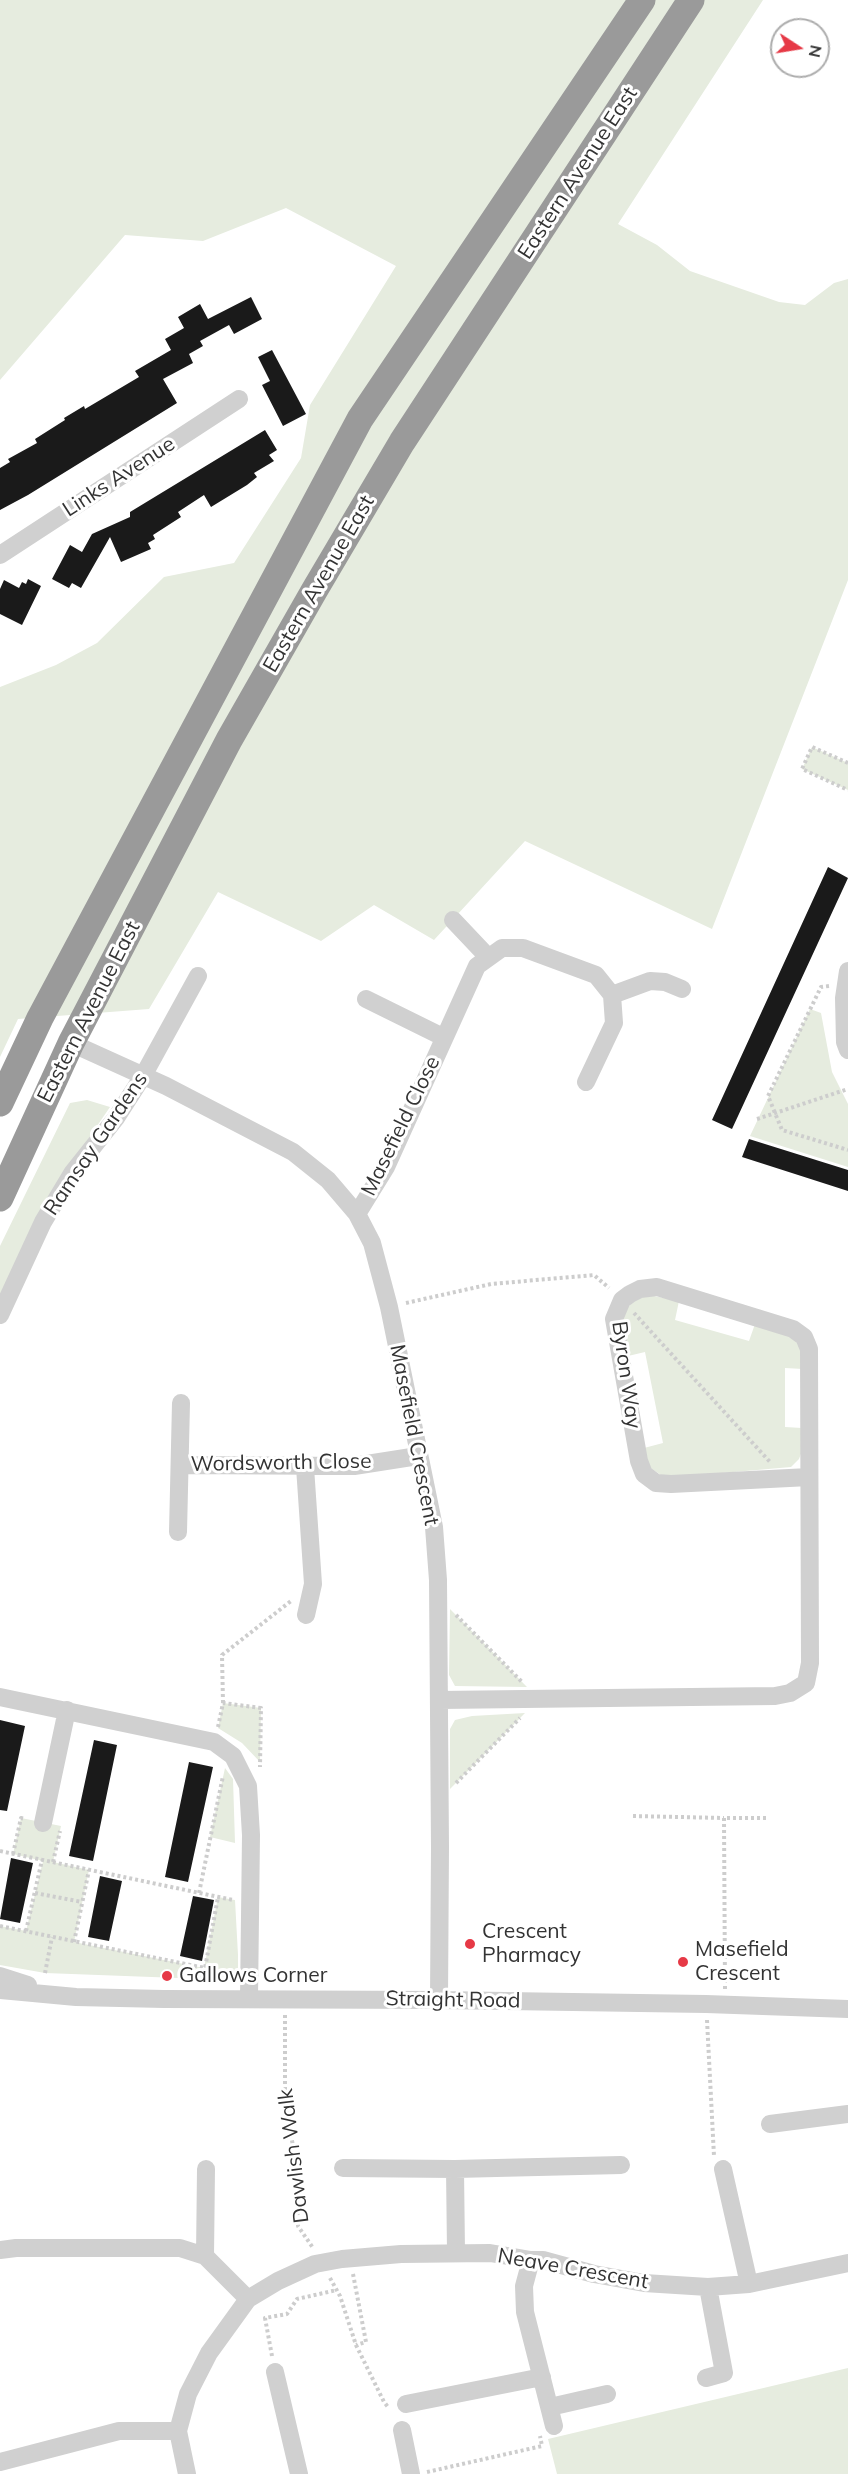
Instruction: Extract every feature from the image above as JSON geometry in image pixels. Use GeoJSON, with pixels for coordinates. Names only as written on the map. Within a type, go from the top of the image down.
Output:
{"type":"FeatureCollection","features":[{"type":"Feature","properties":{"kind":"highway","name":"Eastern Avenue East"},"geometry":{"type":"LineString","coordinates":[[0,1103],[40,1018],[360,419],[642,0]]}},
{"type":"Feature","properties":{"kind":"highway","name":"Eastern Avenue East"},"geometry":{"type":"LineString","coordinates":[[0,1198],[71,1043],[229,740],[402,442],[691,0]]}},
{"type":"Feature","properties":{"kind":"street","name":"Links Avenue"},"geometry":{"type":"LineString","coordinates":[[0,555],[239,399]]}},
{"type":"Feature","properties":{"kind":"street"},"geometry":{"type":"LineString","coordinates":[[453,920],[488,957],[502,948],[523,948],[596,975],[612,995],[614,1023],[585,1082]]}},
{"type":"Feature","properties":{"kind":"street","name":"Masefield Close"},"geometry":{"type":"LineString","coordinates":[[357,1214],[386,1167],[477,966],[488,957]]}},
{"type":"Feature","properties":{"kind":"street","name":"Ramsay Gardens"},"geometry":{"type":"LineString","coordinates":[[0,1315],[49,1212],[73,1172],[116,1118],[143,1076],[198,976]]}},
{"type":"Feature","properties":{"kind":"street"},"geometry":{"type":"LineString","coordinates":[[847,978],[845,1042],[848,1050]]}},
{"type":"Feature","properties":{"kind":"street"},"geometry":{"type":"LineString","coordinates":[[612,995],[650,981],[665,982],[682,989]]}},
{"type":"Feature","properties":{"kind":"street","name":"Masefield Close"},"geometry":{"type":"LineString","coordinates":[[366,999],[443,1037]]}},
{"type":"Feature","properties":{"kind":"street","name":"Masefield Crescent"},"geometry":{"type":"LineString","coordinates":[[71,1043],[234,1120],[293,1152],[328,1180],[357,1214],[372,1243],[388,1307],[434,1527],[439,1597],[439,2000]]}},
{"type":"Feature","properties":{"kind":"street","name":"Byron Way"},"geometry":{"type":"LineString","coordinates":[[440,1700],[775,1696],[790,1693],[806,1683],[810,1663],[809,1349],[804,1337],[793,1329],[657,1287],[640,1289],[622,1300],[614,1319],[639,1461],[644,1474],[656,1483],[671,1484],[809,1477]]}},
{"type":"Feature","properties":{"kind":"street","name":"Wordsworth Close"},"geometry":{"type":"LineString","coordinates":[[178,1532],[181,1403]]}},
{"type":"Feature","properties":{"kind":"street","name":"Wordsworth Close"},"geometry":{"type":"LineString","coordinates":[[180,1465],[354,1467],[418,1456]]}},
{"type":"Feature","properties":{"kind":"street"},"geometry":{"type":"LineString","coordinates":[[306,1467],[313,1584],[306,1615]]}},
{"type":"Feature","properties":{"kind":"street"},"geometry":{"type":"LineString","coordinates":[[0,1697],[67,1710],[221,1747],[233,1756],[248,1786],[251,1904],[249,1998]]}},
{"type":"Feature","properties":{"kind":"street"},"geometry":{"type":"LineString","coordinates":[[43,1823],[67,1710]]}},
{"type":"Feature","properties":{"kind":"street","name":"Straight Road"},"geometry":{"type":"LineString","coordinates":[[0,1976],[58,1996]]}},
{"type":"Feature","properties":{"kind":"street","name":"Straight Road"},"geometry":{"type":"LineString","coordinates":[[0,1990],[58,1996],[164,1999],[439,2000],[706,2004],[848,2009]]}},
{"type":"Feature","properties":{"kind":"street"},"geometry":{"type":"LineString","coordinates":[[771,2124],[848,2114]]}},
{"type":"Feature","properties":{"kind":"street"},"geometry":{"type":"LineString","coordinates":[[343,2168],[455,2169],[621,2165]]}},
{"type":"Feature","properties":{"kind":"street"},"geometry":{"type":"LineString","coordinates":[[205,2256],[206,2169]]}},
{"type":"Feature","properties":{"kind":"street"},"geometry":{"type":"LineString","coordinates":[[455,2169],[456,2253]]}},
{"type":"Feature","properties":{"kind":"street"},"geometry":{"type":"LineString","coordinates":[[723,2169],[749,2284]]}},
{"type":"Feature","properties":{"kind":"street"},"geometry":{"type":"LineString","coordinates":[[0,2250],[16,2248],[180,2248],[205,2256],[248,2299]]}},
{"type":"Feature","properties":{"kind":"street","name":"Neave Crescent"},"geometry":{"type":"LineString","coordinates":[[187,2474],[178,2431],[182,2412],[197,2373],[209,2353],[248,2299],[278,2281],[322,2263],[350,2258],[410,2253],[490,2253],[543,2260],[594,2274],[644,2283],[708,2287],[749,2284],[848,2263]]}},
{"type":"Feature","properties":{"kind":"street"},"geometry":{"type":"LineString","coordinates":[[531,2260],[524,2286],[525,2312],[554,2426]]}},
{"type":"Feature","properties":{"kind":"street"},"geometry":{"type":"LineString","coordinates":[[706,2378],[724,2373],[708,2287]]}},
{"type":"Feature","properties":{"kind":"street"},"geometry":{"type":"LineString","coordinates":[[275,2372],[299,2474]]}},
{"type":"Feature","properties":{"kind":"street"},"geometry":{"type":"LineString","coordinates":[[406,2404],[542,2376]]}},
{"type":"Feature","properties":{"kind":"street"},"geometry":{"type":"LineString","coordinates":[[550,2408],[607,2394]]}},
{"type":"Feature","properties":{"kind":"street"},"geometry":{"type":"LineString","coordinates":[[0,2462],[110,2433],[139,2430],[178,2431]]}},
{"type":"Feature","properties":{"kind":"street"},"geometry":{"type":"LineString","coordinates":[[402,2430],[411,2474]]}},
{"type":"Feature","properties":{"kind":"path"},"geometry":{"type":"LineString","coordinates":[[848,763],[812,747],[802,769],[848,790]]}},
{"type":"Feature","properties":{"kind":"path"},"geometry":{"type":"LineString","coordinates":[[847,978],[820,987],[768,1096],[782,1130],[848,1150]]}},
{"type":"Feature","properties":{"kind":"path"},"geometry":{"type":"LineString","coordinates":[[758,1119],[848,1089]]}},
{"type":"Feature","properties":{"kind":"path"},"geometry":{"type":"LineString","coordinates":[[388,1307],[491,1284],[594,1275],[622,1300],[785,1479]]}},
{"type":"Feature","properties":{"kind":"path"},"geometry":{"type":"LineString","coordinates":[[199,1893],[221,1747],[222,1655],[313,1584]]}},
{"type":"Feature","properties":{"kind":"path"},"geometry":{"type":"LineString","coordinates":[[439,1597],[539,1699],[440,1800]]}},
{"type":"Feature","properties":{"kind":"path"},"geometry":{"type":"LineString","coordinates":[[223,1703],[261,1708],[260,1778],[248,1786]]}},
{"type":"Feature","properties":{"kind":"path"},"geometry":{"type":"LineString","coordinates":[[633,1816],[769,1818]]}},
{"type":"Feature","properties":{"kind":"path"},"geometry":{"type":"LineString","coordinates":[[13,1854],[21,1818],[43,1823]]}},
{"type":"Feature","properties":{"kind":"path"},"geometry":{"type":"LineString","coordinates":[[724,1818],[725,2005]]}},
{"type":"Feature","properties":{"kind":"path"},"geometry":{"type":"LineString","coordinates":[[0,1851],[251,1904]]}},
{"type":"Feature","properties":{"kind":"path"},"geometry":{"type":"LineString","coordinates":[[26,1931],[42,1860]]}},
{"type":"Feature","properties":{"kind":"path"},"geometry":{"type":"LineString","coordinates":[[74,1942],[89,1870]]}},
{"type":"Feature","properties":{"kind":"path"},"geometry":{"type":"LineString","coordinates":[[35,1893],[82,1902]]}},
{"type":"Feature","properties":{"kind":"path"},"geometry":{"type":"LineString","coordinates":[[0,1926],[205,1968],[218,1897]]}},
{"type":"Feature","properties":{"kind":"path"},"geometry":{"type":"LineString","coordinates":[[45,1973],[52,1937]]}},
{"type":"Feature","properties":{"kind":"path","name":"Dawlish Walk"},"geometry":{"type":"LineString","coordinates":[[285,2000],[285,2102],[295,2157],[298,2226],[337,2290],[356,2344],[384,2402],[398,2417],[402,2430]]}},
{"type":"Feature","properties":{"kind":"path"},"geometry":{"type":"LineString","coordinates":[[706,2004],[714,2158],[723,2169]]}},
{"type":"Feature","properties":{"kind":"path"},"geometry":{"type":"LineString","coordinates":[[350,2258],[366,2342],[356,2344]]}},
{"type":"Feature","properties":{"kind":"path"},"geometry":{"type":"LineString","coordinates":[[275,2372],[265,2318],[287,2313],[297,2300],[337,2290]]}},
{"type":"Feature","properties":{"kind":"path"},"geometry":{"type":"LineString","coordinates":[[418,2474],[542,2446],[538,2430],[554,2426]]}},
{"type":"Feature","properties":{"kind":"shaded area"},"geometry":{"type":"Polygon","coordinates":[[[0,0],[763,0],[618,224],[657,245],[690,271],[779,302],[805,305],[834,283],[848,279],[848,580],[712,929],[525,841],[434,940],[374,905],[321,941],[218,892],[149,1009],[18,1019],[0,1057],[0,687],[56,665],[97,643],[164,577],[234,563],[301,458],[310,405],[396,266],[286,208],[203,241],[125,235],[0,380],[0,0]]]}},
{"type":"Feature","properties":{"kind":"shaded area"},"geometry":{"type":"Polygon","coordinates":[[[812,747],[848,763],[848,790],[802,769],[812,747]]]}},
{"type":"Feature","properties":{"kind":"shaded area"},"geometry":{"type":"Polygon","coordinates":[[[810,1009],[821,1013],[832,1072],[848,1104],[848,1167],[750,1136],[810,1009]]]}},
{"type":"Feature","properties":{"kind":"shaded area"},"geometry":{"type":"Polygon","coordinates":[[[87,1100],[110,1107],[46,1201],[0,1299],[0,1246],[70,1103],[87,1100]]]}},
{"type":"Feature","properties":{"kind":"shaded area"},"geometry":{"type":"Polygon","coordinates":[[[649,1295],[679,1301],[675,1320],[749,1341],[755,1324],[792,1335],[802,1351],[803,1369],[785,1368],[785,1427],[802,1428],[803,1448],[799,1459],[791,1467],[677,1477],[661,1475],[649,1467],[644,1448],[663,1443],[645,1352],[628,1356],[623,1317],[628,1307],[637,1299],[649,1295]]]}},
{"type":"Feature","properties":{"kind":"shaded area"},"geometry":{"type":"Polygon","coordinates":[[[450,1609],[527,1687],[455,1686],[449,1675],[450,1609]]]}},
{"type":"Feature","properties":{"kind":"shaded area"},"geometry":{"type":"Polygon","coordinates":[[[223,1703],[261,1708],[260,1762],[242,1743],[218,1728],[223,1703]]]}},
{"type":"Feature","properties":{"kind":"shaded area"},"geometry":{"type":"Polygon","coordinates":[[[525,1713],[450,1789],[450,1729],[455,1720],[472,1716],[525,1713]]]}},
{"type":"Feature","properties":{"kind":"shaded area"},"geometry":{"type":"Polygon","coordinates":[[[225,1768],[233,1779],[235,1843],[210,1837],[225,1768]]]}},
{"type":"Feature","properties":{"kind":"shaded area"},"geometry":{"type":"Polygon","coordinates":[[[21,1818],[61,1826],[53,1862],[89,1870],[74,1942],[204,1968],[218,1897],[235,1900],[238,1972],[232,1980],[45,1973],[0,1965],[0,1926],[26,1931],[43,1861],[13,1854],[21,1818]]]}},
{"type":"Feature","properties":{"kind":"shaded area"},"geometry":{"type":"Polygon","coordinates":[[[848,2368],[848,2474],[557,2474],[548,2439],[848,2368]]]}},
{"type":"Feature","properties":{"kind":"building"},"geometry":{"type":"Polygon","coordinates":[[[251,297],[262,319],[234,334],[229,325],[200,341],[203,346],[189,354],[193,363],[163,379],[177,403],[0,510],[0,468],[10,462],[8,459],[37,443],[35,439],[65,420],[64,418],[84,406],[85,409],[139,377],[135,371],[171,350],[165,339],[184,328],[178,317],[200,304],[208,319],[251,297]]]}},
{"type":"Feature","properties":{"kind":"building"},"geometry":{"type":"Polygon","coordinates":[[[272,350],[306,414],[283,426],[262,385],[270,381],[258,357],[272,350]]]}},
{"type":"Feature","properties":{"kind":"building"},"geometry":{"type":"Polygon","coordinates":[[[265,430],[277,450],[269,455],[274,461],[254,473],[257,477],[247,485],[211,507],[204,495],[178,512],[181,517],[153,535],[155,539],[148,543],[151,549],[121,562],[110,537],[81,588],[72,583],[69,588],[52,579],[70,545],[82,552],[92,534],[130,517],[130,512],[265,430]]]}},
{"type":"Feature","properties":{"kind":"building"},"geometry":{"type":"Polygon","coordinates":[[[28,579],[41,586],[22,625],[0,614],[0,589],[4,580],[19,588],[22,582],[26,584],[28,579]]]}},
{"type":"Feature","properties":{"kind":"building"},"geometry":{"type":"Polygon","coordinates":[[[828,867],[848,878],[732,1129],[712,1120],[828,867]]]}},
{"type":"Feature","properties":{"kind":"building"},"geometry":{"type":"Polygon","coordinates":[[[749,1139],[848,1170],[848,1191],[742,1157],[749,1139]]]}},
{"type":"Feature","properties":{"kind":"building"},"geometry":{"type":"Polygon","coordinates":[[[0,1720],[25,1726],[7,1811],[0,1810],[0,1720]]]}},
{"type":"Feature","properties":{"kind":"building"},"geometry":{"type":"Polygon","coordinates":[[[94,1740],[117,1745],[93,1861],[69,1856],[94,1740]]]}},
{"type":"Feature","properties":{"kind":"building"},"geometry":{"type":"Polygon","coordinates":[[[189,1762],[213,1767],[188,1882],[165,1877],[189,1762]]]}},
{"type":"Feature","properties":{"kind":"building"},"geometry":{"type":"Polygon","coordinates":[[[11,1858],[33,1863],[20,1923],[0,1919],[11,1858]]]}},
{"type":"Feature","properties":{"kind":"building"},"geometry":{"type":"Polygon","coordinates":[[[100,1876],[122,1881],[109,1941],[88,1937],[100,1876]]]}},
{"type":"Feature","properties":{"kind":"building"},"geometry":{"type":"Polygon","coordinates":[[[193,1896],[214,1900],[202,1961],[180,1956],[193,1896]]]}},
{"type":"Feature","properties":{"kind":"place","name":"Crescent Pharmacy"},"geometry":{"type":"Point","coordinates":[470,1944]}},
{"type":"Feature","properties":{"kind":"place","name":"Masefield Crescent"},"geometry":{"type":"Point","coordinates":[683,1962]}},
{"type":"Feature","properties":{"kind":"place","name":"Gallows Corner"},"geometry":{"type":"Point","coordinates":[167,1976]}}]}
